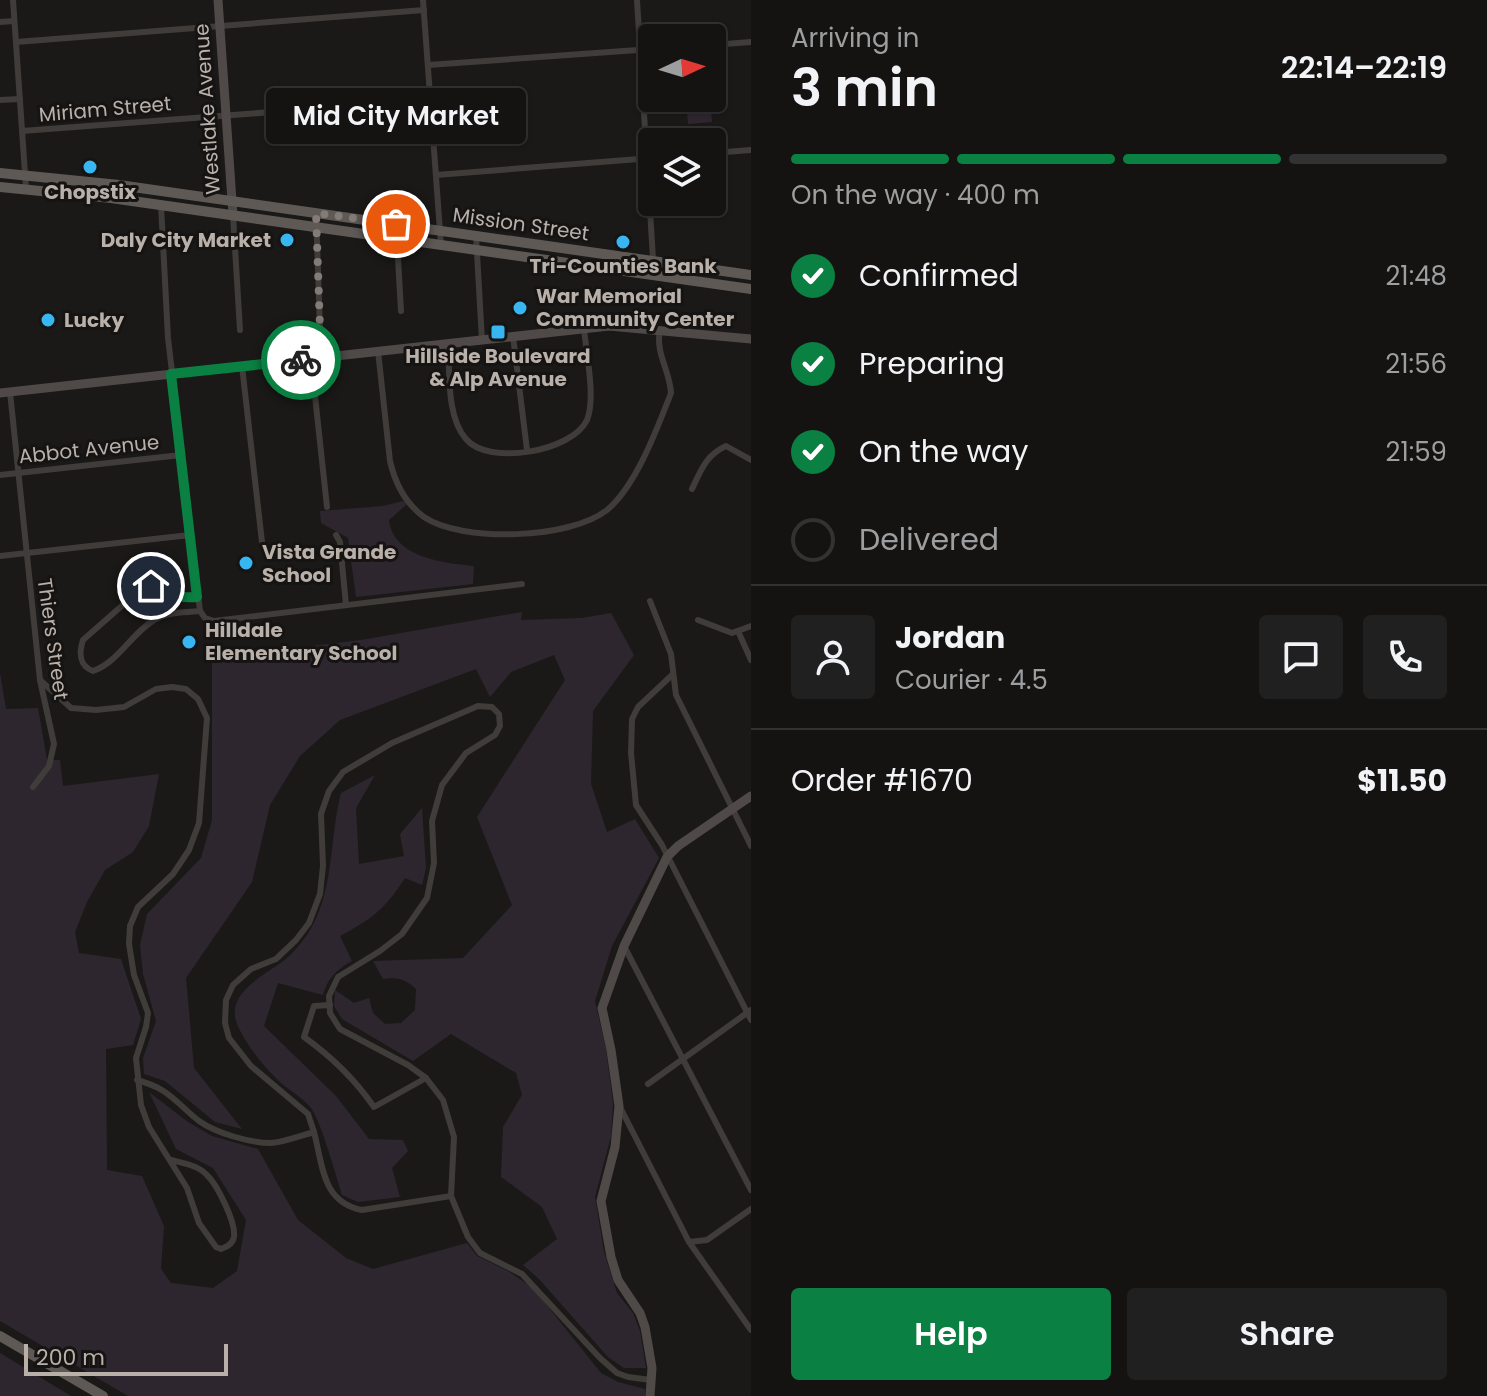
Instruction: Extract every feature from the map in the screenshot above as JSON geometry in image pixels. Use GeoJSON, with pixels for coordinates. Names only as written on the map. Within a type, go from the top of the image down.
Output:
{"type":"FeatureCollection","features":[{"type":"Feature","properties":{"kind":"main road","name":"Mission Street"},"geometry":{"type":"LineString","coordinates":[[0,173],[93,182],[751,275]]}},
{"type":"Feature","properties":{"kind":"main road","name":"Mission Street"},"geometry":{"type":"LineString","coordinates":[[0,187],[161,205],[751,289]]}},
{"type":"Feature","properties":{"kind":"main road"},"geometry":{"type":"LineString","coordinates":[[0,1336],[103,1396]]}},
{"type":"Feature","properties":{"kind":"street"},"geometry":{"type":"LineString","coordinates":[[13,0],[26,188]]}},
{"type":"Feature","properties":{"kind":"street","name":"Westlake Avenue"},"geometry":{"type":"LineString","coordinates":[[218,0],[233,215]]}},
{"type":"Feature","properties":{"kind":"street"},"geometry":{"type":"LineString","coordinates":[[423,0],[441,245]]}},
{"type":"Feature","properties":{"kind":"street"},"geometry":{"type":"LineString","coordinates":[[637,0],[639,24]]}},
{"type":"Feature","properties":{"kind":"street"},"geometry":{"type":"LineString","coordinates":[[16,42],[424,10]]}},
{"type":"Feature","properties":{"kind":"street"},"geometry":{"type":"LineString","coordinates":[[0,22],[14,21]]}},
{"type":"Feature","properties":{"kind":"street"},"geometry":{"type":"LineString","coordinates":[[726,44],[751,42]]}},
{"type":"Feature","properties":{"kind":"street"},"geometry":{"type":"LineString","coordinates":[[428,65],[638,49]]}},
{"type":"Feature","properties":{"kind":"street","name":"Miriam Street"},"geometry":{"type":"LineString","coordinates":[[0,100],[20,99]]}},
{"type":"Feature","properties":{"kind":"street","name":"Miriam Street"},"geometry":{"type":"LineString","coordinates":[[22,131],[430,100]]}},
{"type":"Feature","properties":{"kind":"street"},"geometry":{"type":"LineString","coordinates":[[726,152],[751,150]]}},
{"type":"Feature","properties":{"kind":"street"},"geometry":{"type":"LineString","coordinates":[[436,175],[638,159]]}},
{"type":"Feature","properties":{"kind":"street"},"geometry":{"type":"LineString","coordinates":[[161,205],[171,374],[197,597],[205,618],[214,621],[522,584]]}},
{"type":"Feature","properties":{"kind":"street"},"geometry":{"type":"LineString","coordinates":[[316,213],[316,358],[327,507]]}},
{"type":"Feature","properties":{"kind":"street"},"geometry":{"type":"LineString","coordinates":[[233,215],[240,330]]}},
{"type":"Feature","properties":{"kind":"street"},"geometry":{"type":"LineString","coordinates":[[653,216],[654,275]]}},
{"type":"Feature","properties":{"kind":"street"},"geometry":{"type":"LineString","coordinates":[[396,224],[401,311]]}},
{"type":"Feature","properties":{"kind":"street"},"geometry":{"type":"LineString","coordinates":[[476,236],[482,340]]}},
{"type":"Feature","properties":{"kind":"street"},"geometry":{"type":"LineString","coordinates":[[5,392],[609,326],[751,339]]}},
{"type":"Feature","properties":{"kind":"street"},"geometry":{"type":"LineString","coordinates":[[448,343],[456,422],[467,442],[500,454],[554,447],[579,433],[587,419],[591,402],[584,328]]}},
{"type":"Feature","properties":{"kind":"street"},"geometry":{"type":"LineString","coordinates":[[378,351],[393,476],[411,506],[425,518],[454,530],[491,535],[524,533],[580,523],[599,516],[626,491],[671,393],[660,354],[660,330]]}},
{"type":"Feature","properties":{"kind":"street"},"geometry":{"type":"LineString","coordinates":[[513,336],[527,450]]}},
{"type":"Feature","properties":{"kind":"street"},"geometry":{"type":"LineString","coordinates":[[242,366],[262,542],[267,552]]}},
{"type":"Feature","properties":{"kind":"street","name":"Thiers Street"},"geometry":{"type":"LineString","coordinates":[[5,392],[18,473],[40,680],[54,754],[33,787]]}},
{"type":"Feature","properties":{"kind":"street"},"geometry":{"type":"LineString","coordinates":[[692,489],[714,451],[726,446],[751,460]]}},
{"type":"Feature","properties":{"kind":"street","name":"Abbot Avenue"},"geometry":{"type":"LineString","coordinates":[[0,475],[181,455]]}},
{"type":"Feature","properties":{"kind":"street"},"geometry":{"type":"LineString","coordinates":[[0,556],[190,535]]}},
{"type":"Feature","properties":{"kind":"street"},"geometry":{"type":"LineString","coordinates":[[336,535],[340,542],[346,605]]}},
{"type":"Feature","properties":{"kind":"street"},"geometry":{"type":"LineString","coordinates":[[197,597],[179,599],[161,588],[151,586],[141,589],[83,640],[80,650],[82,661],[87,669],[93,671],[104,667],[153,620],[164,615],[200,611]]}},
{"type":"Feature","properties":{"kind":"street"},"geometry":{"type":"LineString","coordinates":[[650,601],[671,654],[676,695],[751,846]]}},
{"type":"Feature","properties":{"kind":"street"},"geometry":{"type":"LineString","coordinates":[[698,620],[732,633],[751,626]]}},
{"type":"Feature","properties":{"kind":"street"},"geometry":{"type":"LineString","coordinates":[[738,631],[751,660]]}},
{"type":"Feature","properties":{"kind":"street"},"geometry":{"type":"LineString","coordinates":[[672,675],[638,707],[632,719],[631,753],[636,805],[667,857],[751,1020]]}},
{"type":"Feature","properties":{"kind":"street"},"geometry":{"type":"LineString","coordinates":[[40,680],[71,708],[96,710],[124,707],[156,689],[186,689],[198,699],[207,718],[199,823],[189,850],[173,874],[138,907],[130,926],[129,944],[134,975],[148,1013],[136,1058],[141,1105],[149,1127],[187,1188],[199,1223],[216,1247],[221,1249],[230,1245],[234,1237],[231,1218],[206,1174],[185,1163],[171,1160]]}},
{"type":"Feature","properties":{"kind":"street"},"geometry":{"type":"LineString","coordinates":[[451,1196],[362,1210],[338,1201],[329,1189],[308,1114],[251,1066],[229,1038],[225,1023],[226,1000],[233,985],[251,969],[276,959],[309,923],[320,894],[323,866],[321,814],[329,791],[343,772],[392,743],[478,706],[492,707],[499,714],[500,726],[495,735],[466,753],[442,785],[432,821],[434,863],[427,898],[402,934],[338,977],[329,996],[330,1013],[340,1029],[426,1078],[443,1100],[454,1137],[451,1196],[468,1237],[480,1253],[522,1274],[617,1373],[651,1380]]}},
{"type":"Feature","properties":{"kind":"street"},"geometry":{"type":"LineString","coordinates":[[650,1396],[645,1327],[640,1313],[618,1280],[601,1201],[615,1147],[619,1106],[602,1008],[624,946],[667,857],[678,846],[751,796]]}},
{"type":"Feature","properties":{"kind":"street"},"geometry":{"type":"LineString","coordinates":[[624,946],[751,1190]]}},
{"type":"Feature","properties":{"kind":"street"},"geometry":{"type":"LineString","coordinates":[[330,1005],[314,1006],[304,1037],[335,1059],[374,1107],[426,1078]]}},
{"type":"Feature","properties":{"kind":"street"},"geometry":{"type":"LineString","coordinates":[[648,1084],[749,1011]]}},
{"type":"Feature","properties":{"kind":"street"},"geometry":{"type":"LineString","coordinates":[[137,1080],[168,1092],[200,1121],[220,1133],[269,1143],[314,1132]]}},
{"type":"Feature","properties":{"kind":"street"},"geometry":{"type":"LineString","coordinates":[[619,1106],[689,1242],[751,1330]]}},
{"type":"Feature","properties":{"kind":"street"},"geometry":{"type":"LineString","coordinates":[[689,1242],[707,1240],[751,1209]]}},
{"type":"Feature","properties":{"kind":"street"},"geometry":{"type":"LineString","coordinates":[[702,1260],[707,1240]]}},
{"type":"Feature","properties":{"kind":"shaded area"},"geometry":{"type":"Polygon","coordinates":[[[687,112],[711,112],[712,122],[688,124],[687,112]]]}},
{"type":"Feature","properties":{"kind":"shaded area"},"geometry":{"type":"Polygon","coordinates":[[[403,501],[407,504],[389,520],[400,543],[422,556],[474,566],[473,584],[356,597],[348,538],[321,523],[320,511],[383,506],[403,501]]]}},
{"type":"Feature","properties":{"kind":"shaded area"},"geometry":{"type":"Polygon","coordinates":[[[522,612],[521,620],[582,618],[611,613],[634,655],[593,711],[591,784],[607,832],[635,819],[659,858],[612,946],[595,1001],[606,1049],[613,1104],[611,1136],[595,1197],[604,1252],[617,1293],[633,1313],[640,1331],[646,1368],[624,1368],[608,1357],[523,1265],[557,1239],[542,1207],[501,1177],[503,1127],[522,1095],[516,1073],[451,1034],[413,1061],[342,1019],[334,1006],[335,990],[354,1003],[369,998],[373,1013],[385,1024],[401,1023],[415,1010],[416,989],[401,980],[383,979],[373,961],[463,958],[512,905],[477,817],[565,680],[554,655],[511,672],[490,697],[476,669],[340,720],[300,756],[270,805],[252,882],[186,978],[194,1068],[242,1129],[215,1122],[165,1081],[144,1074],[143,1058],[156,1021],[143,974],[140,945],[147,914],[201,858],[212,820],[212,658],[361,640],[522,612]]]}},
{"type":"Feature","properties":{"kind":"shaded area"},"geometry":{"type":"Polygon","coordinates":[[[0,673],[6,709],[38,708],[47,760],[60,760],[63,786],[159,774],[149,826],[133,852],[105,870],[75,932],[79,953],[121,959],[141,1019],[133,1045],[106,1049],[107,1170],[142,1176],[164,1226],[161,1269],[171,1283],[213,1288],[237,1271],[246,1220],[213,1168],[176,1149],[149,1092],[212,1136],[258,1149],[298,1220],[346,1258],[373,1269],[467,1243],[477,1256],[533,1288],[601,1373],[618,1382],[645,1389],[645,1396],[128,1396],[0,1321],[0,673]]]}},
{"type":"Feature","properties":{"kind":"shaded area"},"geometry":{"type":"Polygon","coordinates":[[[375,775],[356,808],[359,864],[404,856],[400,834],[422,808],[426,868],[422,885],[405,878],[377,912],[340,936],[352,961],[333,975],[323,995],[278,983],[264,1026],[336,1096],[369,1139],[403,1140],[408,1151],[392,1168],[400,1197],[358,1202],[342,1195],[324,1136],[311,1108],[257,1057],[239,1028],[235,1010],[243,992],[287,958],[307,935],[316,919],[327,884],[341,793],[375,775]]]}},
{"type":"Feature","properties":{"kind":"shaded area"},"geometry":{"type":"Polygon","coordinates":[[[0,1353],[71,1396],[0,1396],[0,1353]]]}},
{"type":"Feature","properties":{"kind":"way so far"},"geometry":{"type":"LineString","coordinates":[[301,360],[321,357],[316,213],[396,224]]}},
{"type":"Feature","properties":{"kind":"place","name":"Chopstix"},"geometry":{"type":"Point","coordinates":[90,167]}},
{"type":"Feature","properties":{"kind":"place","name":"Mid City Market"},"geometry":{"type":"Point","coordinates":[396,224]}},
{"type":"Feature","properties":{"kind":"place","name":"Daly City Market"},"geometry":{"type":"Point","coordinates":[287,240]}},
{"type":"Feature","properties":{"kind":"place","name":"Tri-Counties Bank"},"geometry":{"type":"Point","coordinates":[623,242]}},
{"type":"Feature","properties":{"kind":"place","name":"War Memorial Community Center"},"geometry":{"type":"Point","coordinates":[520,308]}},
{"type":"Feature","properties":{"kind":"place","name":"Lucky"},"geometry":{"type":"Point","coordinates":[48,320]}},
{"type":"Feature","properties":{"kind":"place","name":"Hillside Boulevard & Alp Avenue"},"geometry":{"type":"Point","coordinates":[498,332]}},
{"type":"Feature","properties":{"kind":"place","name":"Vista Grande School"},"geometry":{"type":"Point","coordinates":[246,563]}},
{"type":"Feature","properties":{"kind":"place","name":"Hilldale Elementary School"},"geometry":{"type":"Point","coordinates":[189,642]}},
{"type":"Feature","properties":{"kind":"route"},"geometry":{"type":"LineString","coordinates":[[151,586],[179,599],[197,597],[171,374],[301,360]]}}]}
